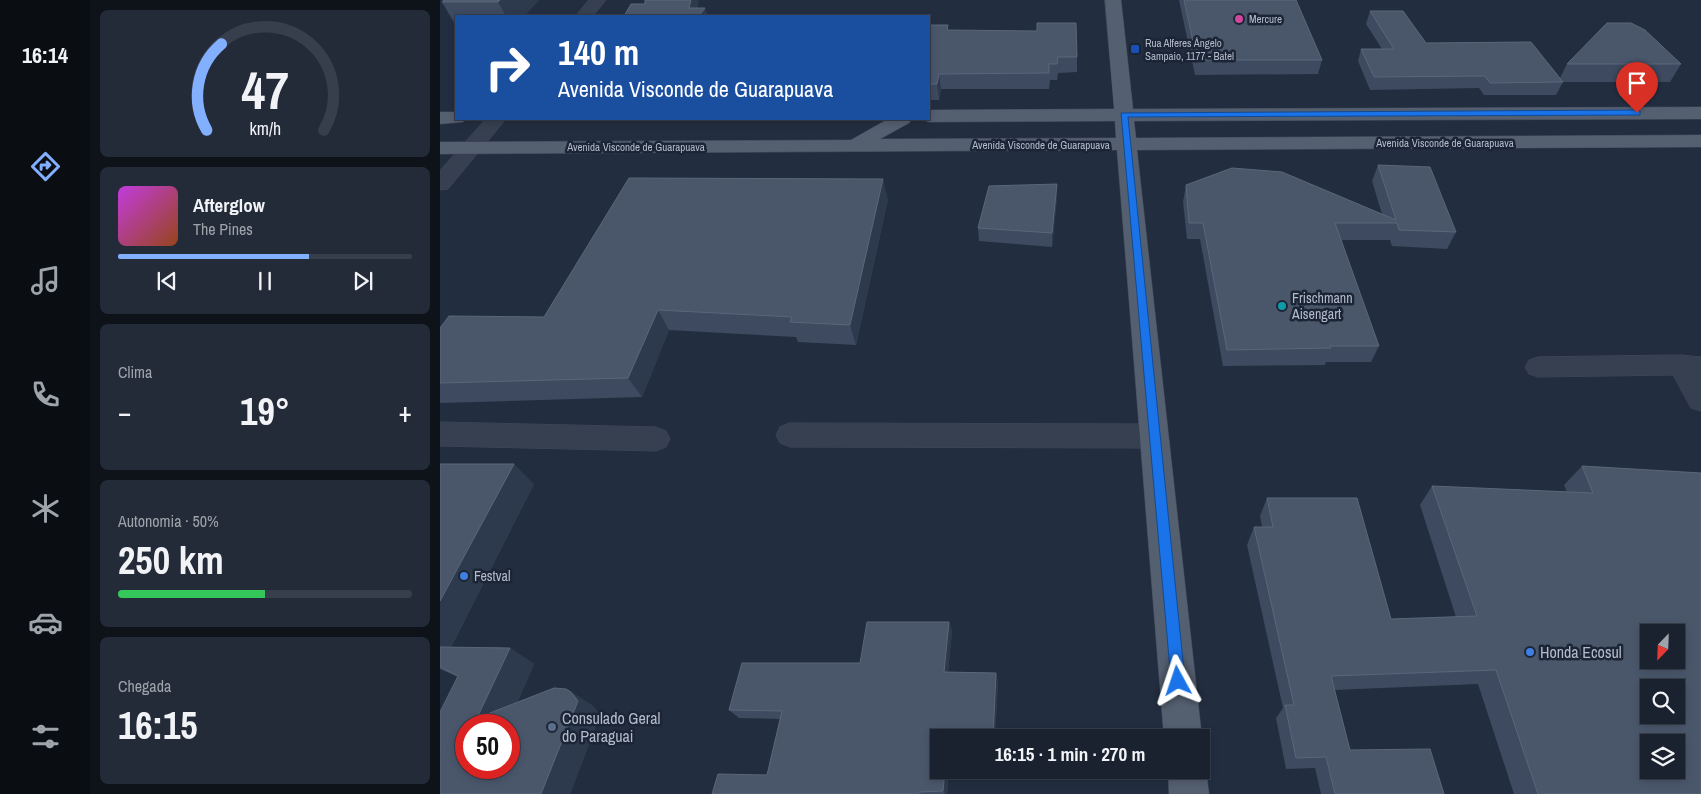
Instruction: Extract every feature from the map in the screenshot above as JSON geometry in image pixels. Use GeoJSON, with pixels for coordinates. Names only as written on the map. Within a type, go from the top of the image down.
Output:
{"type":"FeatureCollection","features":[{"type":"Feature","properties":{"kind":"main road"},"geometry":{"type":"LineString","coordinates":[[1113,0],[1182,729]]}},
{"type":"Feature","properties":{"kind":"main road"},"geometry":{"type":"LineString","coordinates":[[1656,113],[1701,125]]}},
{"type":"Feature","properties":{"kind":"main road"},"geometry":{"type":"LineString","coordinates":[[930,116],[1701,113]]}},
{"type":"Feature","properties":{"kind":"main road"},"geometry":{"type":"LineString","coordinates":[[440,118],[455,118]]}},
{"type":"Feature","properties":{"kind":"main road"},"geometry":{"type":"LineString","coordinates":[[855,146],[900,120]]}},
{"type":"Feature","properties":{"kind":"main road","name":"Avenida Visconde de Guarapuava"},"geometry":{"type":"LineString","coordinates":[[440,148],[1701,141]]}},
{"type":"Feature","properties":{"kind":"main road"},"geometry":{"type":"LineString","coordinates":[[1187,779],[1189,794]]}},
{"type":"Feature","properties":{"kind":"street"},"geometry":{"type":"LineString","coordinates":[[585,15],[598,0]]}},
{"type":"Feature","properties":{"kind":"street"},"geometry":{"type":"LineString","coordinates":[[440,184],[495,120]]}},
{"type":"Feature","properties":{"kind":"street"},"geometry":{"type":"LineString","coordinates":[[1538,367],[1691,366],[1701,400]]}},
{"type":"Feature","properties":{"kind":"street"},"geometry":{"type":"LineString","coordinates":[[440,434],[656,439]]}},
{"type":"Feature","properties":{"kind":"street"},"geometry":{"type":"LineString","coordinates":[[790,435],[1155,436]]}},
{"type":"Feature","properties":{"kind":"building"},"geometry":{"type":"Polygon","coordinates":[[[444,0],[500,0],[498,2],[442,2],[444,0]]]}},
{"type":"Feature","properties":{"kind":"building"},"geometry":{"type":"Polygon","coordinates":[[[645,0],[691,0],[689,8],[705,8],[700,15],[625,15],[631,4],[645,4],[645,0]]]}},
{"type":"Feature","properties":{"kind":"building"},"geometry":{"type":"Polygon","coordinates":[[[1184,0],[1296,0],[1322,60],[1197,60],[1184,0]]]}},
{"type":"Feature","properties":{"kind":"building"},"geometry":{"type":"Polygon","coordinates":[[[1370,11],[1403,11],[1426,43],[1531,42],[1563,82],[1490,83],[1485,76],[1374,77],[1361,49],[1394,49],[1370,11]]]}},
{"type":"Feature","properties":{"kind":"building"},"geometry":{"type":"Polygon","coordinates":[[[1037,23],[1076,23],[1077,57],[1058,57],[1057,64],[1049,64],[1049,73],[939,74],[937,84],[930,84],[930,25],[948,25],[947,30],[1037,31],[1037,23]]]}},
{"type":"Feature","properties":{"kind":"building"},"geometry":{"type":"Polygon","coordinates":[[[1607,23],[1631,23],[1645,30],[1681,64],[1567,64],[1607,23]]]}},
{"type":"Feature","properties":{"kind":"building"},"geometry":{"type":"Polygon","coordinates":[[[1378,165],[1430,167],[1456,232],[1399,230],[1397,223],[1335,223],[1379,346],[1227,350],[1203,223],[1189,223],[1186,185],[1232,168],[1282,172],[1396,220],[1378,165]]]}},
{"type":"Feature","properties":{"kind":"building"},"geometry":{"type":"Polygon","coordinates":[[[629,178],[883,179],[850,325],[790,322],[792,317],[658,310],[628,378],[440,383],[440,328],[449,316],[544,317],[629,178]]]}},
{"type":"Feature","properties":{"kind":"building"},"geometry":{"type":"Polygon","coordinates":[[[1057,184],[1052,233],[978,228],[989,186],[1057,184]]]}},
{"type":"Feature","properties":{"kind":"building"},"geometry":{"type":"Polygon","coordinates":[[[440,464],[514,464],[440,601],[440,464]]]}},
{"type":"Feature","properties":{"kind":"building"},"geometry":{"type":"Polygon","coordinates":[[[1582,466],[1701,473],[1701,794],[1538,794],[1496,670],[1331,676],[1350,750],[1430,749],[1444,794],[1335,794],[1326,757],[1296,758],[1285,705],[1294,705],[1254,527],[1273,527],[1267,498],[1357,498],[1391,619],[1477,616],[1432,486],[1593,493],[1582,466]]]}},
{"type":"Feature","properties":{"kind":"building"},"geometry":{"type":"Polygon","coordinates":[[[867,622],[949,622],[944,672],[996,673],[993,729],[930,729],[930,779],[944,779],[943,791],[919,792],[918,794],[712,794],[718,774],[767,775],[782,711],[729,710],[742,663],[860,663],[867,622]]]}},
{"type":"Feature","properties":{"kind":"building"},"geometry":{"type":"Polygon","coordinates":[[[440,647],[510,648],[479,714],[455,714],[455,779],[520,779],[520,714],[487,714],[554,688],[566,689],[578,701],[541,794],[440,794],[440,712],[458,676],[440,667],[440,647]]]}},
{"type":"Feature","properties":{"kind":"place","name":"Mercure"},"geometry":{"type":"Point","coordinates":[1239,19]}},
{"type":"Feature","properties":{"kind":"place","name":"Rua Alferes Ângelo Sampaio, 1177 - Batel"},"geometry":{"type":"Point","coordinates":[1135,49]}},
{"type":"Feature","properties":{"kind":"place","name":"Frischmann Aisengart"},"geometry":{"type":"Point","coordinates":[1282,306]}},
{"type":"Feature","properties":{"kind":"place","name":"Festval"},"geometry":{"type":"Point","coordinates":[464,576]}},
{"type":"Feature","properties":{"kind":"place","name":"Honda Ecosul"},"geometry":{"type":"Point","coordinates":[1530,652]}},
{"type":"Feature","properties":{"kind":"place","name":"Consulado Geral do Paraguai"},"geometry":{"type":"Point","coordinates":[552,727]}},
{"type":"Feature","properties":{"kind":"route"},"geometry":{"type":"LineString","coordinates":[[1178,681],[1124,115],[1637,113]]}}]}
